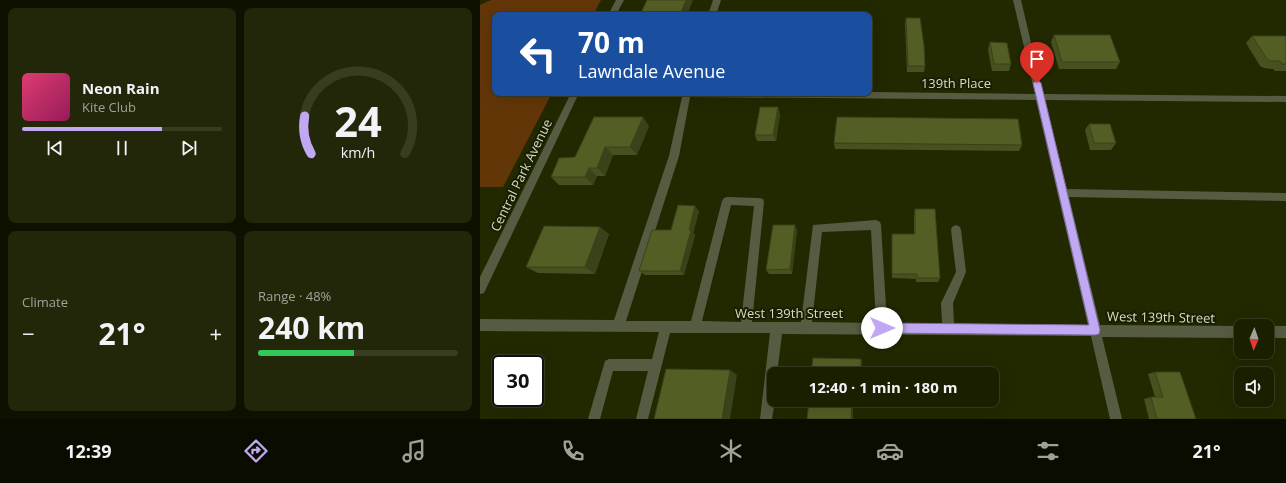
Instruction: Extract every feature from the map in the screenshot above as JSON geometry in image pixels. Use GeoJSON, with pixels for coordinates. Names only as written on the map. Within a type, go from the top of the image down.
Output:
{"type":"FeatureCollection","features":[{"type":"Feature","properties":{"kind":"street"},"geometry":{"type":"LineString","coordinates":[[614,12],[620,0]]}},
{"type":"Feature","properties":{"kind":"street"},"geometry":{"type":"LineString","coordinates":[[713,12],[717,0]]}},
{"type":"Feature","properties":{"kind":"street"},"geometry":{"type":"LineString","coordinates":[[1017,0],[1116,419]]}},
{"type":"Feature","properties":{"kind":"street","name":"139th Place"},"geometry":{"type":"LineString","coordinates":[[872,95],[1286,98]]}},
{"type":"Feature","properties":{"kind":"street","name":"Central Park Avenue"},"geometry":{"type":"LineString","coordinates":[[480,290],[574,96]]}},
{"type":"Feature","properties":{"kind":"street"},"geometry":{"type":"LineString","coordinates":[[618,326],[674,156],[686,96]]}},
{"type":"Feature","properties":{"kind":"street"},"geometry":{"type":"LineString","coordinates":[[1063,193],[1286,197]]}},
{"type":"Feature","properties":{"kind":"street"},"geometry":{"type":"LineString","coordinates":[[695,327],[727,201],[759,202],[746,327]]}},
{"type":"Feature","properties":{"kind":"street"},"geometry":{"type":"LineString","coordinates":[[806,327],[817,228],[876,226],[882,328]]}},
{"type":"Feature","properties":{"kind":"street"},"geometry":{"type":"LineString","coordinates":[[948,328],[947,303],[961,272],[956,230]]}},
{"type":"Feature","properties":{"kind":"street","name":"West 139th Street"},"geometry":{"type":"LineString","coordinates":[[480,325],[948,328],[1234,332]]}},
{"type":"Feature","properties":{"kind":"street"},"geometry":{"type":"LineString","coordinates":[[642,419],[666,327]]}},
{"type":"Feature","properties":{"kind":"street"},"geometry":{"type":"LineString","coordinates":[[766,419],[777,327]]}},
{"type":"Feature","properties":{"kind":"street"},"geometry":{"type":"LineString","coordinates":[[1274,332],[1286,332]]}},
{"type":"Feature","properties":{"kind":"street"},"geometry":{"type":"LineString","coordinates":[[594,419],[609,365],[656,365]]}},
{"type":"Feature","properties":{"kind":"shaded area"},"geometry":{"type":"Polygon","coordinates":[[[491,0],[601,0],[595,12],[492,12],[492,96],[550,96],[503,187],[480,187],[480,5],[491,0]]]}},
{"type":"Feature","properties":{"kind":"building"},"geometry":{"type":"Polygon","coordinates":[[[647,0],[686,0],[681,12],[641,12],[647,0]]]}},
{"type":"Feature","properties":{"kind":"building"},"geometry":{"type":"Polygon","coordinates":[[[906,18],[920,18],[925,66],[908,66],[906,18]]]}},
{"type":"Feature","properties":{"kind":"building"},"geometry":{"type":"Polygon","coordinates":[[[1054,35],[1110,35],[1120,62],[1062,62],[1054,35]]]}},
{"type":"Feature","properties":{"kind":"building"},"geometry":{"type":"Polygon","coordinates":[[[1252,36],[1286,36],[1286,64],[1282,64],[1280,61],[1271,61],[1267,59],[1252,36]]]}},
{"type":"Feature","properties":{"kind":"building"},"geometry":{"type":"Polygon","coordinates":[[[990,42],[1007,43],[1011,64],[994,64],[990,42]]]}},
{"type":"Feature","properties":{"kind":"building"},"geometry":{"type":"Polygon","coordinates":[[[760,107],[778,107],[773,135],[755,135],[760,107]]]}},
{"type":"Feature","properties":{"kind":"building"},"geometry":{"type":"Polygon","coordinates":[[[594,117],[643,117],[630,147],[605,147],[597,168],[589,168],[585,177],[551,177],[559,158],[575,157],[594,117]]]}},
{"type":"Feature","properties":{"kind":"building"},"geometry":{"type":"Polygon","coordinates":[[[837,117],[1018,119],[1022,145],[834,143],[837,117]]]}},
{"type":"Feature","properties":{"kind":"building"},"geometry":{"type":"Polygon","coordinates":[[[1089,124],[1110,124],[1116,143],[1094,143],[1089,124]]]}},
{"type":"Feature","properties":{"kind":"building"},"geometry":{"type":"Polygon","coordinates":[[[678,205],[695,206],[689,230],[691,230],[680,271],[639,271],[652,230],[671,230],[678,205]]]}},
{"type":"Feature","properties":{"kind":"building"},"geometry":{"type":"Polygon","coordinates":[[[915,209],[935,209],[940,278],[917,278],[917,274],[892,274],[892,234],[915,234],[915,209]]]}},
{"type":"Feature","properties":{"kind":"building"},"geometry":{"type":"Polygon","coordinates":[[[773,225],[795,225],[790,269],[766,270],[773,225]]]}},
{"type":"Feature","properties":{"kind":"building"},"geometry":{"type":"Polygon","coordinates":[[[544,226],[600,227],[585,267],[526,267],[544,226]]]}},
{"type":"Feature","properties":{"kind":"building"},"geometry":{"type":"Polygon","coordinates":[[[813,358],[861,359],[861,367],[812,367],[813,358]]]}},
{"type":"Feature","properties":{"kind":"building"},"geometry":{"type":"Polygon","coordinates":[[[666,369],[730,370],[722,419],[654,419],[666,369]]]}},
{"type":"Feature","properties":{"kind":"building"},"geometry":{"type":"Polygon","coordinates":[[[1155,372],[1180,372],[1196,419],[1157,419],[1151,397],[1163,397],[1155,372]]]}},
{"type":"Feature","properties":{"kind":"building"},"geometry":{"type":"Polygon","coordinates":[[[808,407],[852,407],[851,419],[807,419],[808,407]]]}},
{"type":"Feature","properties":{"kind":"route"},"geometry":{"type":"LineString","coordinates":[[882,328],[1095,330],[1037,83]]}}]}
